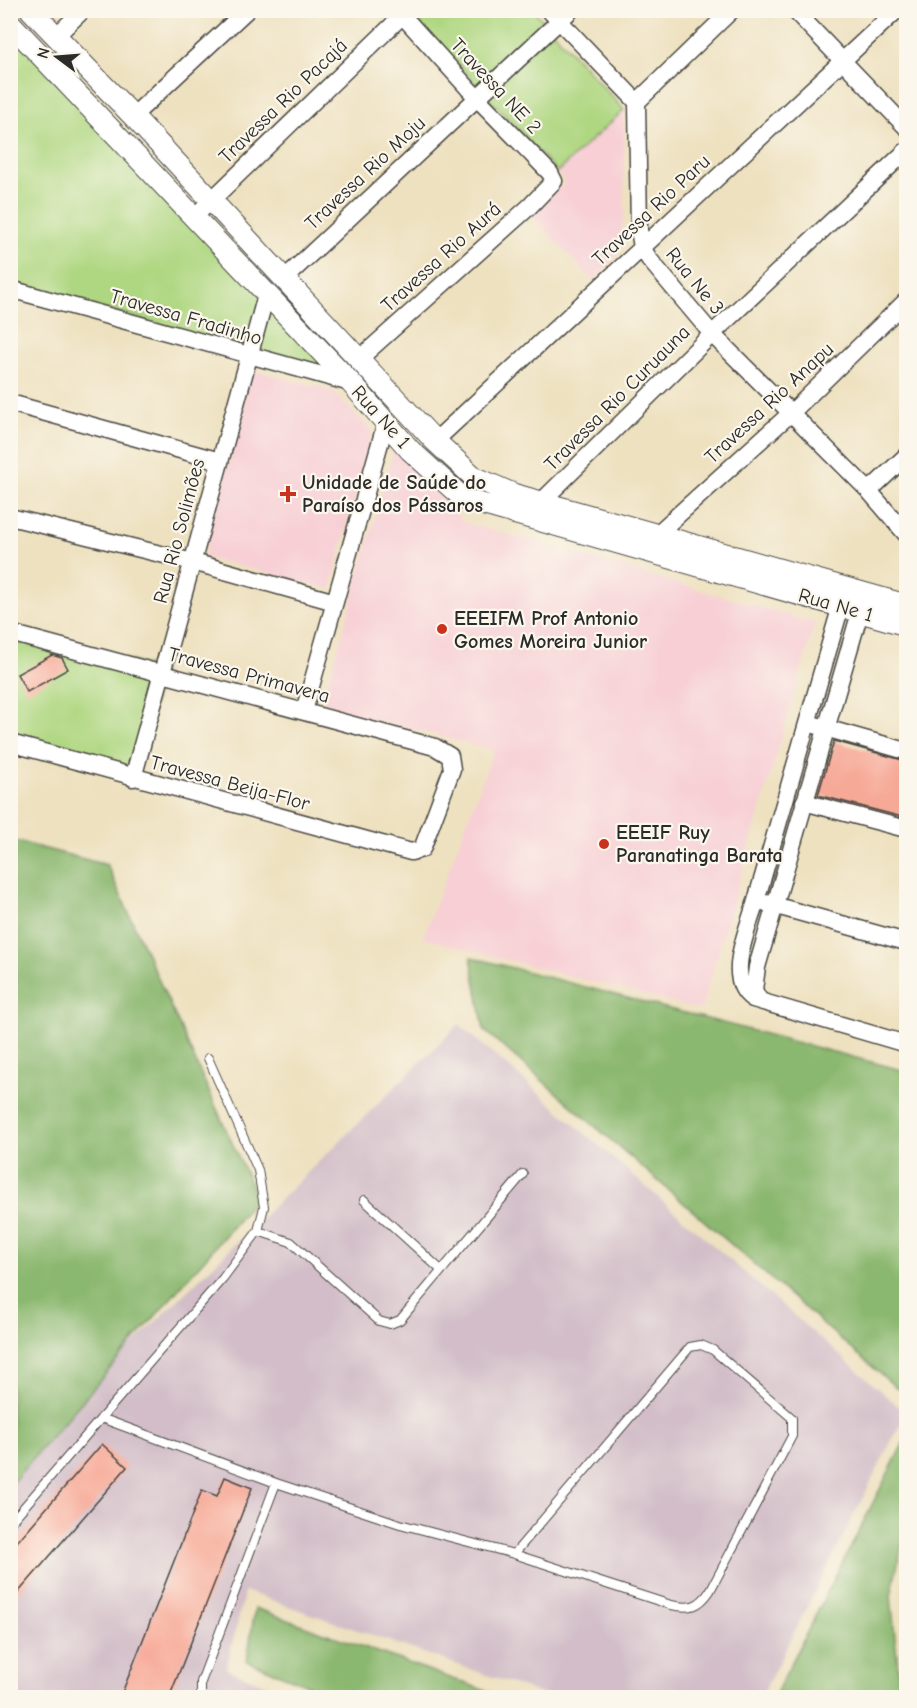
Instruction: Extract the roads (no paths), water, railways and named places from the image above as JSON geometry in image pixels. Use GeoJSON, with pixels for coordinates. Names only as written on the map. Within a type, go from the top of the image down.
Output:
{"type":"FeatureCollection","features":[{"type":"Feature","properties":{"kind":"street","name":"Rua Ne 1"},"geometry":{"type":"LineString","coordinates":[[31,10],[133,116],[430,435],[474,477],[513,494],[657,534],[853,600],[906,625]]}},
{"type":"Feature","properties":{"kind":"street"},"geometry":{"type":"LineString","coordinates":[[56,36],[83,10]]}},
{"type":"Feature","properties":{"kind":"street"},"geometry":{"type":"LineString","coordinates":[[133,116],[247,10]]}},
{"type":"Feature","properties":{"kind":"street"},"geometry":{"type":"LineString","coordinates":[[560,14],[637,102],[732,10]]}},
{"type":"Feature","properties":{"kind":"street"},"geometry":{"type":"LineString","coordinates":[[794,10],[906,128]]}},
{"type":"Feature","properties":{"kind":"street","name":"Travessa Rio Paru"},"geometry":{"type":"LineString","coordinates":[[430,435],[642,246],[897,10]]}},
{"type":"Feature","properties":{"kind":"street","name":"Travessa NE 2"},"geometry":{"type":"LineString","coordinates":[[405,13],[476,97],[553,177],[550,185]]}},
{"type":"Feature","properties":{"kind":"street","name":"Travessa Rio Pacajá"},"geometry":{"type":"LineString","coordinates":[[193,218],[405,13]]}},
{"type":"Feature","properties":{"kind":"street","name":"Travessa Rio Moju"},"geometry":{"type":"LineString","coordinates":[[284,279],[560,14]]}},
{"type":"Feature","properties":{"kind":"street","name":"Rua Ne 1"},"geometry":{"type":"LineString","coordinates":[[10,23],[351,383],[407,446],[433,473],[464,499],[853,600],[906,605]]}},
{"type":"Feature","properties":{"kind":"street","name":"Rua Ne 3"},"geometry":{"type":"LineString","coordinates":[[637,102],[639,230],[642,246],[656,268],[711,334],[868,491],[906,534]]}},
{"type":"Feature","properties":{"kind":"street","name":"Travessa Rio Curuauna"},"geometry":{"type":"LineString","coordinates":[[541,502],[711,334],[906,151]]}},
{"type":"Feature","properties":{"kind":"street","name":"Travessa Rio Aurá"},"geometry":{"type":"LineString","coordinates":[[359,359],[550,185]]}},
{"type":"Feature","properties":{"kind":"street","name":"Travessa Fradinho"},"geometry":{"type":"LineString","coordinates":[[10,290],[351,383]]}},
{"type":"Feature","properties":{"kind":"street","name":"Rua Rio Solimões"},"geometry":{"type":"LineString","coordinates":[[133,778],[266,295]]}},
{"type":"Feature","properties":{"kind":"street","name":"Travessa Rio Anapu"},"geometry":{"type":"LineString","coordinates":[[657,534],[791,413],[906,301]]}},
{"type":"Feature","properties":{"kind":"street"},"geometry":{"type":"LineString","coordinates":[[10,403],[220,460]]}},
{"type":"Feature","properties":{"kind":"street"},"geometry":{"type":"LineString","coordinates":[[304,711],[386,422]]}},
{"type":"Feature","properties":{"kind":"street"},"geometry":{"type":"LineString","coordinates":[[407,446],[430,435]]}},
{"type":"Feature","properties":{"kind":"street"},"geometry":{"type":"LineString","coordinates":[[868,491],[906,456]]}},
{"type":"Feature","properties":{"kind":"street"},"geometry":{"type":"LineString","coordinates":[[10,517],[193,562],[335,602]]}},
{"type":"Feature","properties":{"kind":"street"},"geometry":{"type":"LineString","coordinates":[[853,600],[808,722],[756,901],[744,947],[739,978],[745,994],[760,1001],[906,1044]]}},
{"type":"Feature","properties":{"kind":"street"},"geometry":{"type":"LineString","coordinates":[[760,1001],[755,993],[754,981],[826,728],[853,600]]}},
{"type":"Feature","properties":{"kind":"street","name":"Travessa Primavera"},"geometry":{"type":"LineString","coordinates":[[11,636],[162,673],[435,747],[450,756],[452,761],[429,832]]}},
{"type":"Feature","properties":{"kind":"street"},"geometry":{"type":"LineString","coordinates":[[808,722],[906,751]]}},
{"type":"Feature","properties":{"kind":"street","name":"Travessa Beija-Flor"},"geometry":{"type":"LineString","coordinates":[[10,743],[411,852],[422,849],[429,832]]}},
{"type":"Feature","properties":{"kind":"street"},"geometry":{"type":"LineString","coordinates":[[785,805],[803,806],[906,829]]}},
{"type":"Feature","properties":{"kind":"street"},"geometry":{"type":"LineString","coordinates":[[756,901],[906,942]]}},
{"type":"Feature","properties":{"kind":"lane"},"geometry":{"type":"LineString","coordinates":[[10,1523],[223,1278],[258,1231],[264,1208],[258,1170],[208,1058]]}},
{"type":"Feature","properties":{"kind":"lane"},"geometry":{"type":"LineString","coordinates":[[258,1231],[291,1242],[384,1324],[399,1320],[523,1174]]}},
{"type":"Feature","properties":{"kind":"lane"},"geometry":{"type":"LineString","coordinates":[[364,1200],[441,1270]]}},
{"type":"Feature","properties":{"kind":"lane"},"geometry":{"type":"LineString","coordinates":[[100,1418],[276,1483],[400,1524],[514,1554],[671,1605],[690,1608],[699,1605],[710,1590],[792,1436],[792,1418],[713,1350],[701,1345],[690,1347],[514,1554]]}},
{"type":"Feature","properties":{"kind":"lane"},"geometry":{"type":"LineString","coordinates":[[201,1698],[201,1682],[276,1483]]}},
{"type":"Feature","properties":{"kind":"lane"},"geometry":{"type":"LineString","coordinates":[[10,1695],[19,1698]]}},
{"type":"Feature","properties":{"kind":"place","name":"Unidade de Saúde do Paraíso dos Pássaros"},"geometry":{"type":"Point","coordinates":[288,494]}},
{"type":"Feature","properties":{"kind":"place","name":"EEEIFM Prof Antonio Gomes Moreira Junior"},"geometry":{"type":"Point","coordinates":[442,629]}},
{"type":"Feature","properties":{"kind":"place","name":"EEEIF Ruy Paranatinga Barata"},"geometry":{"type":"Point","coordinates":[604,844]}}]}
